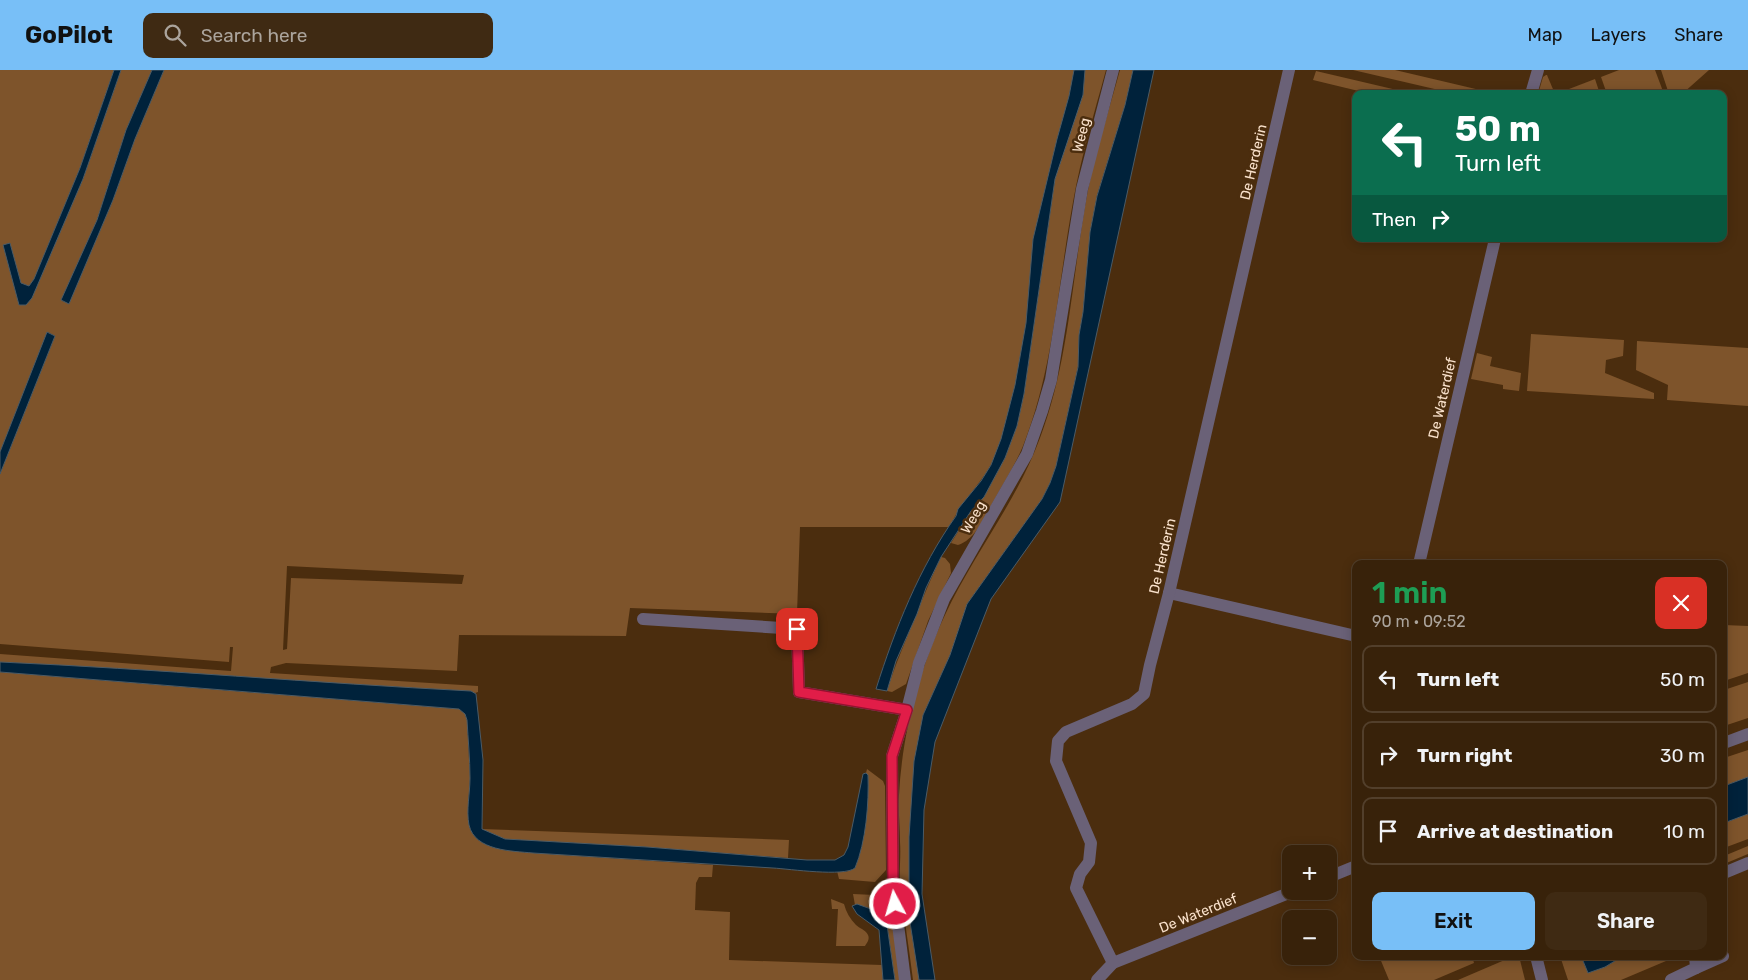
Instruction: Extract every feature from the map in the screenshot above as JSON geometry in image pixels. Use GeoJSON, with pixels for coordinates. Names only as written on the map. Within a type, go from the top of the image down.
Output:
{"type":"FeatureCollection","features":[{"type":"Feature","properties":{"kind":"street","name":"Weeg"},"geometry":{"type":"LineString","coordinates":[[905,980],[893,886],[892,760],[919,662],[944,599],[1027,454],[1042,411],[1051,380],[1082,189],[1113,70]]}},
{"type":"Feature","properties":{"kind":"street","name":"De Herderin"},"geometry":{"type":"LineString","coordinates":[[1113,963],[1076,888],[1080,874],[1089,862],[1091,843],[1056,761],[1058,741],[1066,732],[1132,704],[1144,694],[1289,70]]}},
{"type":"Feature","properties":{"kind":"street"},"geometry":{"type":"LineString","coordinates":[[1532,90],[1538,70]]}},
{"type":"Feature","properties":{"kind":"street","name":"De Waterdief"},"geometry":{"type":"LineString","coordinates":[[1420,560],[1493,242]]}},
{"type":"Feature","properties":{"kind":"street"},"geometry":{"type":"LineString","coordinates":[[1169,593],[1352,635]]}},
{"type":"Feature","properties":{"kind":"street"},"geometry":{"type":"LineString","coordinates":[[643,620],[797,629],[799,692],[907,710]]}},
{"type":"Feature","properties":{"kind":"street"},"geometry":{"type":"LineString","coordinates":[[1727,742],[1748,734]]}},
{"type":"Feature","properties":{"kind":"street"},"geometry":{"type":"LineString","coordinates":[[1727,872],[1748,863]]}},
{"type":"Feature","properties":{"kind":"street"},"geometry":{"type":"LineString","coordinates":[[1337,874],[1352,868]]}},
{"type":"Feature","properties":{"kind":"street","name":"De Waterdief"},"geometry":{"type":"LineString","coordinates":[[1113,963],[1282,896]]}},
{"type":"Feature","properties":{"kind":"street"},"geometry":{"type":"LineString","coordinates":[[1537,960],[1542,980]]}},
{"type":"Feature","properties":{"kind":"street"},"geometry":{"type":"LineString","coordinates":[[1671,980],[1696,962]]}},
{"type":"Feature","properties":{"kind":"street"},"geometry":{"type":"LineString","coordinates":[[1097,980],[1113,963]]}},
{"type":"Feature","properties":{"kind":"shaded area"},"geometry":{"type":"Polygon","coordinates":[[[0,70],[114,70],[80,168],[36,275],[27,302],[83,179],[121,70],[152,70],[126,130],[97,220],[62,301],[69,303],[113,200],[135,139],[164,70],[1078,70],[1041,243],[1010,432],[986,473],[958,511],[949,527],[800,527],[797,614],[630,608],[626,636],[459,635],[457,671],[286,663],[271,667],[270,673],[478,686],[478,692],[475,693],[470,691],[0,662],[0,654],[231,671],[233,647],[230,647],[229,662],[0,644],[0,474],[55,336],[48,332],[0,452],[0,70]],[[287,566],[283,650],[287,649],[291,578],[462,584],[464,575],[287,566]]]}},
{"type":"Feature","properties":{"kind":"shaded area"},"geometry":{"type":"Polygon","coordinates":[[[1085,70],[1106,70],[1076,185],[1054,325],[1042,386],[1023,446],[1013,467],[975,533],[958,545],[951,543],[971,511],[984,497],[1005,458],[1017,426],[1024,394],[1055,179],[1085,70]]]}},
{"type":"Feature","properties":{"kind":"shaded area"},"geometry":{"type":"Polygon","coordinates":[[[1120,70],[1133,70],[1125,105],[1097,195],[1090,232],[1083,312],[1079,335],[1078,366],[1056,466],[1042,499],[967,604],[950,655],[923,715],[916,954],[919,980],[913,980],[900,880],[899,795],[904,749],[913,703],[927,657],[945,615],[968,571],[1019,484],[1040,438],[1050,408],[1064,347],[1088,190],[1120,70]]]}},
{"type":"Feature","properties":{"kind":"shaded area"},"geometry":{"type":"Polygon","coordinates":[[[1353,70],[1395,70],[1480,90],[1439,90],[1353,70]]]}},
{"type":"Feature","properties":{"kind":"shaded area"},"geometry":{"type":"Polygon","coordinates":[[[1619,70],[1655,70],[1662,90],[1606,90],[1601,77],[1619,70]]]}},
{"type":"Feature","properties":{"kind":"shaded area"},"geometry":{"type":"Polygon","coordinates":[[[1661,70],[1709,70],[1686,90],[1668,90],[1661,70]]]}},
{"type":"Feature","properties":{"kind":"shaded area"},"geometry":{"type":"Polygon","coordinates":[[[1316,71],[1397,90],[1354,90],[1313,80],[1316,71]]]}},
{"type":"Feature","properties":{"kind":"shaded area"},"geometry":{"type":"Polygon","coordinates":[[[1547,75],[1553,90],[1539,90],[1543,77],[1547,75]]]}},
{"type":"Feature","properties":{"kind":"shaded area"},"geometry":{"type":"Polygon","coordinates":[[[1595,79],[1599,90],[1566,90],[1595,79]]]}},
{"type":"Feature","properties":{"kind":"shaded area"},"geometry":{"type":"Polygon","coordinates":[[[1531,334],[1624,340],[1623,356],[1606,360],[1605,373],[1654,393],[1654,399],[1527,391],[1531,334]]]}},
{"type":"Feature","properties":{"kind":"shaded area"},"geometry":{"type":"Polygon","coordinates":[[[1637,341],[1748,348],[1748,406],[1667,400],[1668,385],[1636,370],[1637,341]]]}},
{"type":"Feature","properties":{"kind":"shaded area"},"geometry":{"type":"Polygon","coordinates":[[[1477,353],[1492,357],[1490,366],[1521,373],[1519,391],[1503,389],[1503,385],[1471,379],[1477,353]]]}},
{"type":"Feature","properties":{"kind":"shaded area"},"geometry":{"type":"Polygon","coordinates":[[[941,557],[945,558],[950,564],[951,573],[928,621],[906,684],[892,692],[887,691],[925,593],[941,557]]]}},
{"type":"Feature","properties":{"kind":"shaded area"},"geometry":{"type":"Polygon","coordinates":[[[1727,625],[1748,626],[1748,673],[1727,680],[1727,625]]]}},
{"type":"Feature","properties":{"kind":"shaded area"},"geometry":{"type":"Polygon","coordinates":[[[0,672],[459,709],[465,714],[467,720],[470,779],[468,804],[473,833],[478,839],[503,850],[713,865],[712,877],[699,877],[696,883],[695,910],[730,912],[729,960],[882,965],[883,980],[0,980],[0,672]]]}},
{"type":"Feature","properties":{"kind":"shaded area"},"geometry":{"type":"Polygon","coordinates":[[[1748,682],[1748,718],[1727,725],[1727,689],[1748,682]]]}},
{"type":"Feature","properties":{"kind":"shaded area"},"geometry":{"type":"Polygon","coordinates":[[[1748,750],[1748,777],[1727,785],[1727,757],[1748,750]]]}},
{"type":"Feature","properties":{"kind":"shaded area"},"geometry":{"type":"Polygon","coordinates":[[[867,769],[883,781],[885,786],[886,870],[875,882],[839,879],[837,871],[846,872],[855,868],[861,847],[867,810],[867,769]]]}},
{"type":"Feature","properties":{"kind":"shaded area"},"geometry":{"type":"Polygon","coordinates":[[[1748,814],[1748,839],[1727,847],[1727,822],[1748,814]]]}},
{"type":"Feature","properties":{"kind":"shaded area"},"geometry":{"type":"Polygon","coordinates":[[[482,829],[789,840],[788,858],[647,847],[505,839],[482,829]]]}},
{"type":"Feature","properties":{"kind":"shaded area"},"geometry":{"type":"Polygon","coordinates":[[[1748,846],[1748,854],[1727,863],[1727,855],[1748,846]]]}},
{"type":"Feature","properties":{"kind":"shaded area"},"geometry":{"type":"Polygon","coordinates":[[[853,894],[875,895],[890,907],[901,980],[895,980],[886,918],[873,909],[855,905],[853,894]]]}},
{"type":"Feature","properties":{"kind":"shaded area"},"geometry":{"type":"Polygon","coordinates":[[[831,899],[844,904],[852,920],[867,933],[869,936],[865,946],[836,946],[838,909],[832,909],[831,899]]]}},
{"type":"Feature","properties":{"kind":"shaded area"},"geometry":{"type":"Polygon","coordinates":[[[1381,960],[1473,960],[1474,963],[1434,980],[1389,980],[1381,960]]]}},
{"type":"Feature","properties":{"kind":"shaded area"},"geometry":{"type":"Polygon","coordinates":[[[1505,960],[1520,960],[1525,980],[1458,980],[1505,960]]]}},
{"type":"Feature","properties":{"kind":"shaded area"},"geometry":{"type":"Polygon","coordinates":[[[1561,960],[1583,960],[1588,973],[1605,967],[1616,960],[1667,960],[1621,980],[1568,980],[1561,960]]]}},
{"type":"Feature","properties":{"kind":"water"},"geometry":{"type":"Polygon","coordinates":[[[114,70],[121,70],[83,179],[32,298],[26,305],[19,305],[3,245],[10,243],[21,283],[29,286],[34,279],[80,168],[114,70]]]}},
{"type":"Feature","properties":{"kind":"water"},"geometry":{"type":"Polygon","coordinates":[[[152,70],[164,70],[135,139],[113,200],[69,304],[61,300],[97,220],[126,130],[152,70]]]}},
{"type":"Feature","properties":{"kind":"water"},"geometry":{"type":"Polygon","coordinates":[[[1074,70],[1085,70],[1083,95],[1055,179],[1024,394],[1017,426],[1005,458],[984,497],[971,511],[941,557],[896,661],[887,691],[876,689],[891,644],[919,578],[956,516],[958,509],[981,481],[991,465],[1001,439],[1015,385],[1026,323],[1033,239],[1074,70]]]}},
{"type":"Feature","properties":{"kind":"water"},"geometry":{"type":"Polygon","coordinates":[[[1133,70],[1154,70],[1060,502],[991,599],[935,742],[924,810],[922,894],[935,980],[919,980],[909,916],[909,837],[914,761],[923,715],[950,655],[967,604],[1042,499],[1056,466],[1078,367],[1079,335],[1083,312],[1090,232],[1097,196],[1125,105],[1133,70]]]}},
{"type":"Feature","properties":{"kind":"water"},"geometry":{"type":"Polygon","coordinates":[[[47,332],[55,336],[0,474],[0,452],[47,332]]]}},
{"type":"Feature","properties":{"kind":"water"},"geometry":{"type":"Polygon","coordinates":[[[0,662],[471,691],[476,694],[483,760],[482,829],[505,839],[647,847],[807,860],[835,860],[844,855],[848,847],[863,774],[866,773],[868,775],[868,798],[862,846],[855,868],[840,872],[533,853],[495,848],[479,840],[473,834],[469,825],[470,771],[467,720],[465,714],[459,709],[0,672],[0,662]]]}},
{"type":"Feature","properties":{"kind":"water"},"geometry":{"type":"Polygon","coordinates":[[[1748,777],[1748,814],[1727,822],[1727,785],[1748,777]]]}},
{"type":"Feature","properties":{"kind":"water"},"geometry":{"type":"Polygon","coordinates":[[[857,904],[882,913],[886,918],[895,980],[883,980],[879,930],[857,914],[852,906],[857,904]]]}},
{"type":"Feature","properties":{"kind":"water"},"geometry":{"type":"Polygon","coordinates":[[[1583,960],[1616,960],[1605,967],[1588,973],[1583,960]]]}},
{"type":"Feature","properties":{"kind":"route"},"geometry":{"type":"LineString","coordinates":[[797,629],[799,692],[907,710],[892,756],[893,886],[895,904]]}}]}
